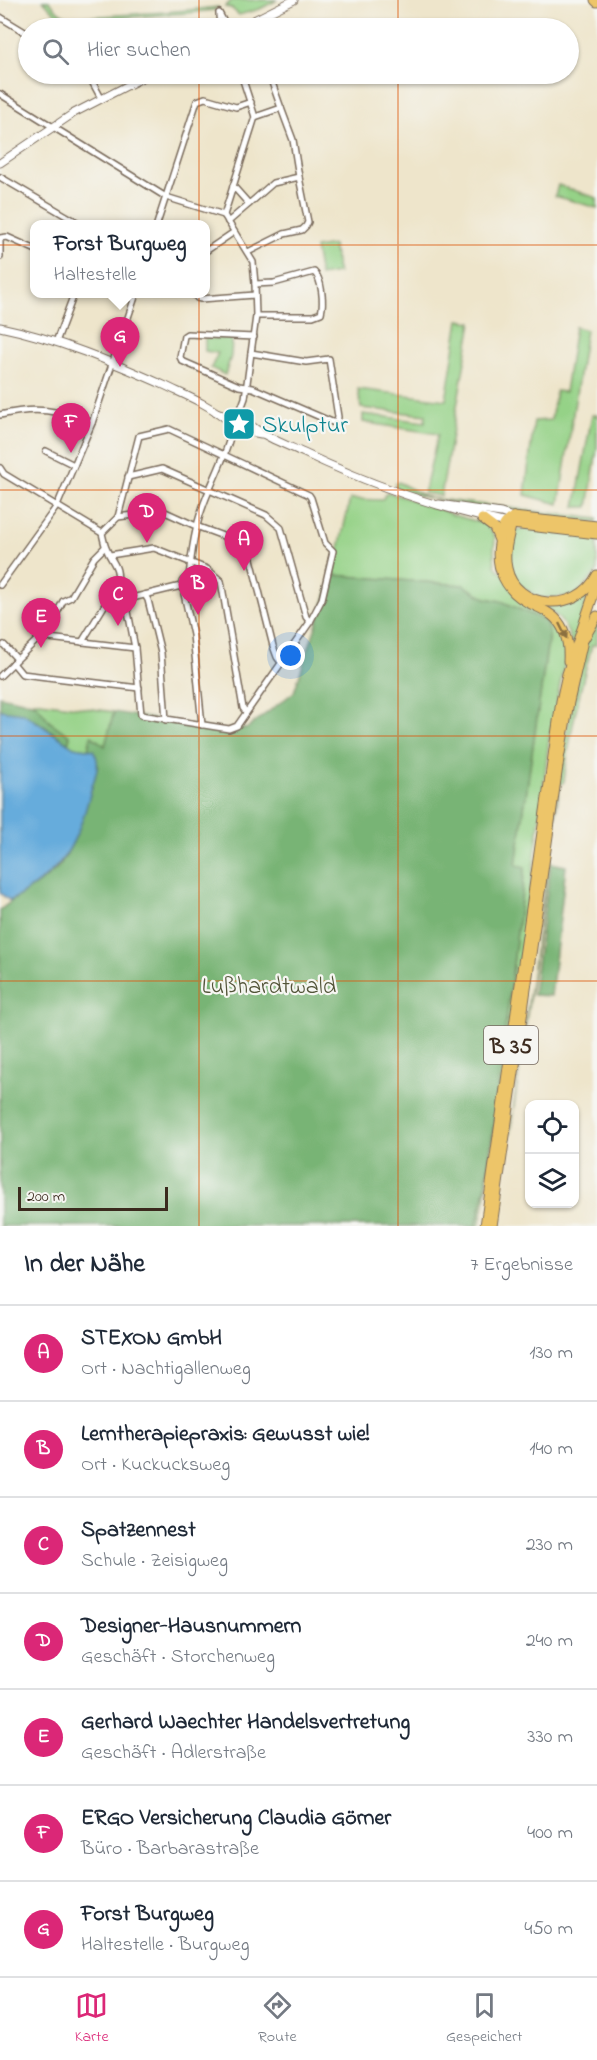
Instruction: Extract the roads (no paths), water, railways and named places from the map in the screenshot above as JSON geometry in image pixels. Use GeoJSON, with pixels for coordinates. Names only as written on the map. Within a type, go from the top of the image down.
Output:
{"type":"FeatureCollection","features":[{"type":"Feature","properties":{"kind":"main road"},"geometry":{"type":"LineString","coordinates":[[482,519],[494,528],[499,542]]}},
{"type":"Feature","properties":{"kind":"main road"},"geometry":{"type":"LineString","coordinates":[[510,521],[597,526]]}},
{"type":"Feature","properties":{"kind":"main road"},"geometry":{"type":"LineString","coordinates":[[510,521],[597,534]]}},
{"type":"Feature","properties":{"kind":"main road"},"geometry":{"type":"LineString","coordinates":[[510,521],[505,559],[512,581],[525,593],[545,602],[563,602],[582,595],[597,575]]}},
{"type":"Feature","properties":{"kind":"main road","name":"B 35"},"geometry":{"type":"LineString","coordinates":[[485,1226],[569,650],[565,633],[555,617],[519,597],[507,585],[500,568],[499,542],[510,521]]}},
{"type":"Feature","properties":{"kind":"main road"},"geometry":{"type":"LineString","coordinates":[[567,674],[597,584]]}},
{"type":"Feature","properties":{"kind":"main road"},"geometry":{"type":"LineString","coordinates":[[584,639],[597,597]]}},
{"type":"Feature","properties":{"kind":"main road","name":"B 35"},"geometry":{"type":"LineString","coordinates":[[492,1226],[559,759],[569,702],[584,639],[597,616]]}},
{"type":"Feature","properties":{"kind":"street"},"geometry":{"type":"LineString","coordinates":[[262,18],[294,0]]}},
{"type":"Feature","properties":{"kind":"street"},"geometry":{"type":"LineString","coordinates":[[0,17],[18,28]]}},
{"type":"Feature","properties":{"kind":"street"},"geometry":{"type":"LineString","coordinates":[[93,84],[101,98]]}},
{"type":"Feature","properties":{"kind":"street"},"geometry":{"type":"LineString","coordinates":[[0,163],[52,127],[130,84]]}},
{"type":"Feature","properties":{"kind":"street"},"geometry":{"type":"LineString","coordinates":[[224,215],[255,117],[245,84]]}},
{"type":"Feature","properties":{"kind":"street"},"geometry":{"type":"LineString","coordinates":[[248,252],[284,234],[302,230],[308,222],[292,140],[273,84]]}},
{"type":"Feature","properties":{"kind":"street"},"geometry":{"type":"LineString","coordinates":[[0,94],[166,197],[224,215],[253,261],[256,316],[245,398],[239,423],[196,526],[190,562],[189,578],[192,586],[132,598],[125,596]]}},
{"type":"Feature","properties":{"kind":"street"},"geometry":{"type":"LineString","coordinates":[[159,220],[196,100],[205,98],[236,107],[251,102]]}},
{"type":"Feature","properties":{"kind":"street"},"geometry":{"type":"LineString","coordinates":[[255,117],[281,108]]}},
{"type":"Feature","properties":{"kind":"street"},"geometry":{"type":"LineString","coordinates":[[0,177],[72,220]]}},
{"type":"Feature","properties":{"kind":"street"},"geometry":{"type":"LineString","coordinates":[[228,222],[273,183],[299,177]]}},
{"type":"Feature","properties":{"kind":"street"},"geometry":{"type":"LineString","coordinates":[[234,186],[249,204]]}},
{"type":"Feature","properties":{"kind":"street"},"geometry":{"type":"LineString","coordinates":[[210,247],[234,232]]}},
{"type":"Feature","properties":{"kind":"street"},"geometry":{"type":"LineString","coordinates":[[0,257],[0,238],[7,237],[30,247]]}},
{"type":"Feature","properties":{"kind":"street"},"geometry":{"type":"LineString","coordinates":[[255,284],[274,283],[314,272],[319,277],[322,308],[321,313],[313,316],[256,316]]}},
{"type":"Feature","properties":{"kind":"street"},"geometry":{"type":"LineString","coordinates":[[197,298],[255,295]]}},
{"type":"Feature","properties":{"kind":"street"},"geometry":{"type":"LineString","coordinates":[[56,342],[72,298]]}},
{"type":"Feature","properties":{"kind":"street"},"geometry":{"type":"LineString","coordinates":[[0,585],[57,506],[92,423],[134,298]]}},
{"type":"Feature","properties":{"kind":"street"},"geometry":{"type":"LineString","coordinates":[[0,327],[56,342],[113,363],[359,477],[482,519],[510,521]]}},
{"type":"Feature","properties":{"kind":"street"},"geometry":{"type":"LineString","coordinates":[[251,353],[306,362],[329,359],[338,420],[332,422],[247,387],[239,386],[182,361],[180,357],[184,336],[187,334],[254,337]]}},
{"type":"Feature","properties":{"kind":"street"},"geometry":{"type":"LineString","coordinates":[[0,415],[19,410],[46,409],[92,423]]}},
{"type":"Feature","properties":{"kind":"street"},"geometry":{"type":"LineString","coordinates":[[102,532],[118,517],[139,436],[169,429],[309,495],[325,543],[333,551],[322,599],[310,622],[234,728],[229,729],[141,715],[135,648],[125,596],[117,585]]}},
{"type":"Feature","properties":{"kind":"street"},"geometry":{"type":"LineString","coordinates":[[46,451],[74,465]]}},
{"type":"Feature","properties":{"kind":"street"},"geometry":{"type":"LineString","coordinates":[[0,468],[2,476],[102,532],[105,548],[115,562],[119,573],[117,585],[82,642]]}},
{"type":"Feature","properties":{"kind":"street"},"geometry":{"type":"LineString","coordinates":[[128,477],[162,469],[266,515],[278,524],[306,617],[310,622]]}},
{"type":"Feature","properties":{"kind":"street"},"geometry":{"type":"LineString","coordinates":[[433,504],[501,513],[510,521]]}},
{"type":"Feature","properties":{"kind":"street"},"geometry":{"type":"LineString","coordinates":[[118,517],[163,511],[231,539],[250,555],[273,646],[280,662]]}},
{"type":"Feature","properties":{"kind":"street"},"geometry":{"type":"LineString","coordinates":[[0,676],[40,637],[54,619],[63,601],[71,597],[94,558],[105,548]]}},
{"type":"Feature","properties":{"kind":"street"},"geometry":{"type":"LineString","coordinates":[[110,555],[154,548],[207,569],[221,581],[243,708],[246,712]]}},
{"type":"Feature","properties":{"kind":"street"},"geometry":{"type":"LineString","coordinates":[[189,578],[182,580],[193,635],[202,725]]}},
{"type":"Feature","properties":{"kind":"street"},"geometry":{"type":"LineString","coordinates":[[145,595],[160,653],[166,720]]}},
{"type":"Feature","properties":{"kind":"street"},"geometry":{"type":"LineString","coordinates":[[40,637],[135,648]]}},
{"type":"Feature","properties":{"kind":"street"},"geometry":{"type":"LineString","coordinates":[[4,645],[22,674],[139,688]]}},
{"type":"Feature","properties":{"kind":"water"},"geometry":{"type":"Polygon","coordinates":[[[0,710],[23,713],[74,747],[93,750],[97,760],[96,775],[86,810],[73,843],[65,856],[43,879],[10,901],[0,893],[0,710]]]}},
{"type":"Feature","properties":{"kind":"place","name":"Forst Burgweg"},"geometry":{"type":"Point","coordinates":[120,367]}},
{"type":"Feature","properties":{"kind":"place","name":"Skulptur"},"geometry":{"type":"Point","coordinates":[239,424]}},
{"type":"Feature","properties":{"kind":"place","name":"ERGO Versicherung Claudia Görner"},"geometry":{"type":"Point","coordinates":[71,453]}},
{"type":"Feature","properties":{"kind":"place","name":"Designer-Hausnummern"},"geometry":{"type":"Point","coordinates":[147,543]}},
{"type":"Feature","properties":{"kind":"place","name":"STEXON GmbH"},"geometry":{"type":"Point","coordinates":[244,571]}},
{"type":"Feature","properties":{"kind":"place","name":"Lerntherapiepraxis: Gewusst wie!"},"geometry":{"type":"Point","coordinates":[198,615]}},
{"type":"Feature","properties":{"kind":"place","name":"Spatzennest"},"geometry":{"type":"Point","coordinates":[118,626]}},
{"type":"Feature","properties":{"kind":"place","name":"Gerhard Waechter Handelsvertretung"},"geometry":{"type":"Point","coordinates":[41,648]}},
{"type":"Feature","properties":{"kind":"park label","name":"Lußhardtwald"},"geometry":{"type":"Point","coordinates":[269,985]}}]}
